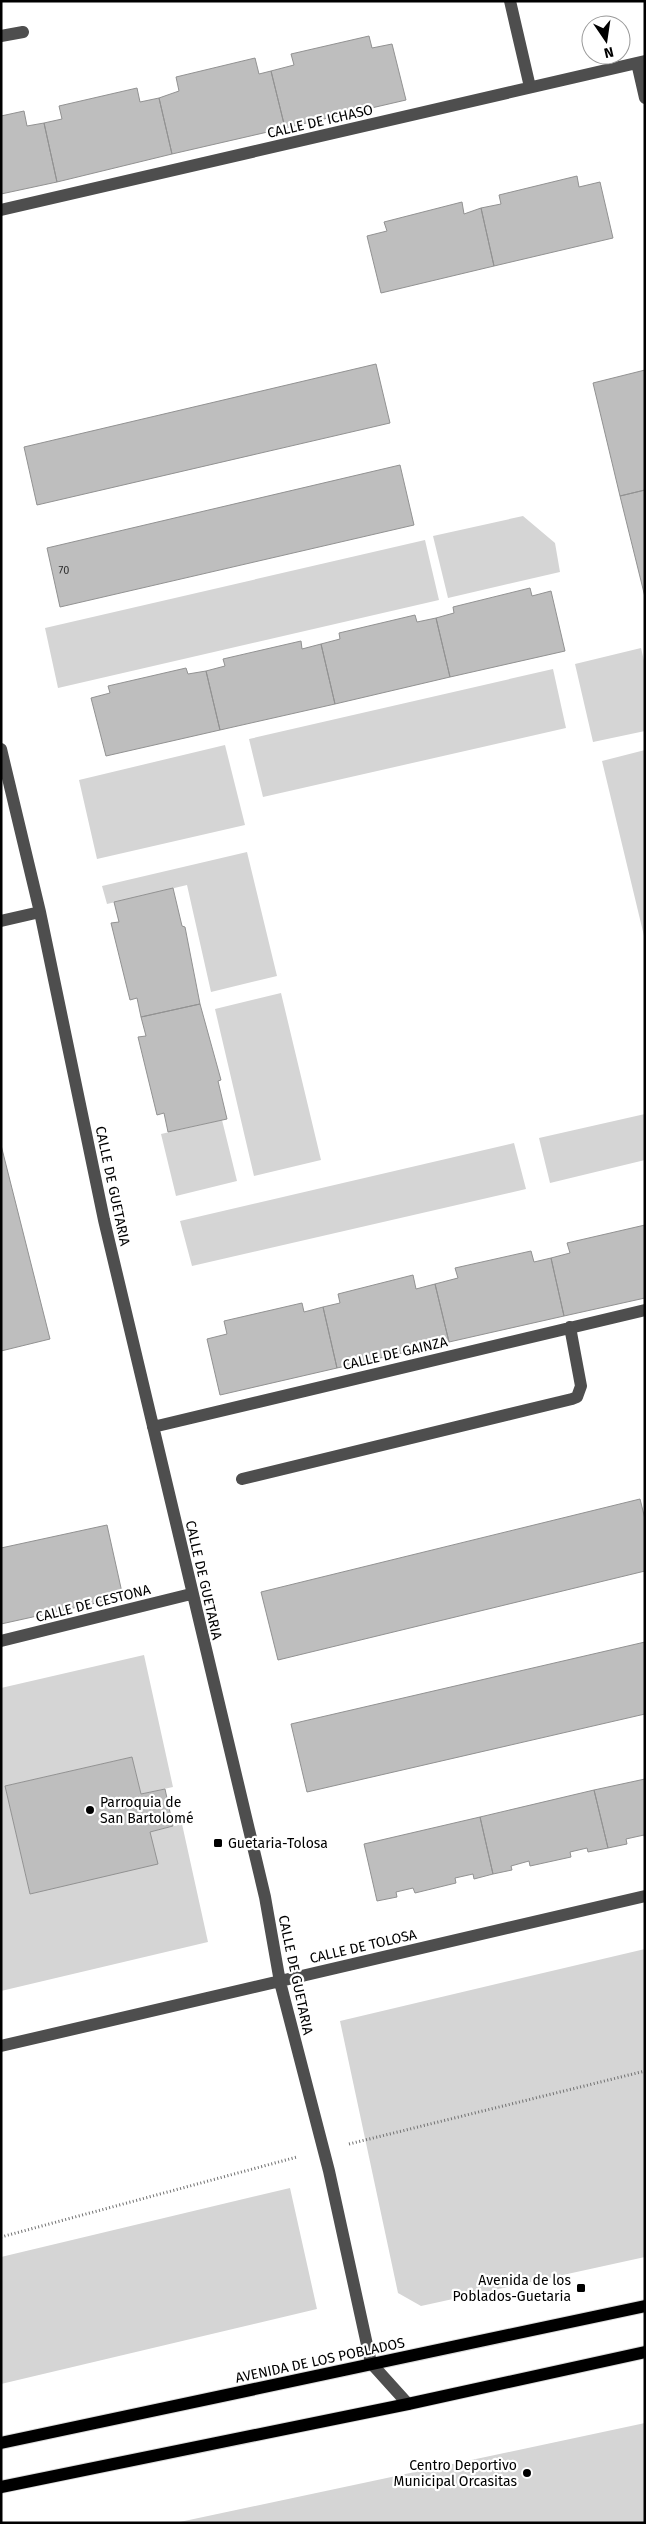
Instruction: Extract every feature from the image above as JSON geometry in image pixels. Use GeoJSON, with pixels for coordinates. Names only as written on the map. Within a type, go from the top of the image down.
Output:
{"type":"FeatureCollection","features":[{"type":"Feature","properties":{"kind":"main road","name":"AVENIDA DE LOS POBLADOS"},"geometry":{"type":"LineString","coordinates":[[1,2442],[503,2338],[645,2306]]}},
{"type":"Feature","properties":{"kind":"main road"},"geometry":{"type":"LineString","coordinates":[[1,2487],[408,2404],[645,2352]]}},
{"type":"Feature","properties":{"kind":"street"},"geometry":{"type":"LineString","coordinates":[[510,1],[530,88]]}},
{"type":"Feature","properties":{"kind":"street"},"geometry":{"type":"LineString","coordinates":[[1,36],[24,32]]}},
{"type":"Feature","properties":{"kind":"street"},"geometry":{"type":"LineString","coordinates":[[641,62],[645,98]]}},
{"type":"Feature","properties":{"kind":"street","name":"CALLE DE ICHASO"},"geometry":{"type":"LineString","coordinates":[[1,210],[641,62]]}},
{"type":"Feature","properties":{"kind":"street","name":"CALLE DE GUETARIA"},"geometry":{"type":"LineString","coordinates":[[1,749],[6,791],[40,912],[104,1220],[191,1594],[265,1897],[280,1982],[329,2171],[372,2364],[408,2404]]}},
{"type":"Feature","properties":{"kind":"street"},"geometry":{"type":"LineString","coordinates":[[1,921],[40,912]]}},
{"type":"Feature","properties":{"kind":"street","name":"CALLE DE GAINZA"},"geometry":{"type":"LineString","coordinates":[[153,1427],[645,1310]]}},
{"type":"Feature","properties":{"kind":"street"},"geometry":{"type":"LineString","coordinates":[[242,1479],[577,1397],[580,1386],[570,1328]]}},
{"type":"Feature","properties":{"kind":"street","name":"CALLE DE CESTONA"},"geometry":{"type":"LineString","coordinates":[[1,1641],[191,1594]]}},
{"type":"Feature","properties":{"kind":"street","name":"CALLE DE TOLOSA"},"geometry":{"type":"LineString","coordinates":[[1,2046],[645,1896]]}},
{"type":"Feature","properties":{"kind":"shaded area"},"geometry":{"type":"Polygon","coordinates":[[[523,516],[555,543],[560,572],[448,598],[433,536],[523,516]]]}},
{"type":"Feature","properties":{"kind":"shaded area"},"geometry":{"type":"Polygon","coordinates":[[[425,540],[439,600],[58,688],[45,628],[425,540]]]}},
{"type":"Feature","properties":{"kind":"shaded area"},"geometry":{"type":"Polygon","coordinates":[[[641,648],[645,665],[645,731],[593,742],[575,664],[641,648]]]}},
{"type":"Feature","properties":{"kind":"shaded area"},"geometry":{"type":"Polygon","coordinates":[[[553,669],[566,728],[263,797],[249,739],[553,669]]]}},
{"type":"Feature","properties":{"kind":"shaded area"},"geometry":{"type":"Polygon","coordinates":[[[225,745],[245,825],[97,859],[79,780],[225,745]]]}},
{"type":"Feature","properties":{"kind":"shaded area"},"geometry":{"type":"Polygon","coordinates":[[[645,750],[645,940],[602,761],[645,750]]]}},
{"type":"Feature","properties":{"kind":"shaded area"},"geometry":{"type":"Polygon","coordinates":[[[247,852],[277,976],[211,992],[187,885],[107,904],[102,886],[247,852]]]}},
{"type":"Feature","properties":{"kind":"shaded area"},"geometry":{"type":"Polygon","coordinates":[[[281,993],[321,1160],[254,1176],[215,1009],[281,993]]]}},
{"type":"Feature","properties":{"kind":"shaded area"},"geometry":{"type":"Polygon","coordinates":[[[645,1114],[645,1160],[550,1183],[539,1138],[645,1114]]]}},
{"type":"Feature","properties":{"kind":"shaded area"},"geometry":{"type":"Polygon","coordinates":[[[222,1120],[237,1181],[176,1196],[161,1134],[222,1120]]]}},
{"type":"Feature","properties":{"kind":"shaded area"},"geometry":{"type":"Polygon","coordinates":[[[514,1143],[526,1189],[192,1266],[180,1221],[514,1143]]]}},
{"type":"Feature","properties":{"kind":"shaded area"},"geometry":{"type":"Polygon","coordinates":[[[144,1655],[173,1787],[141,1794],[132,1757],[5,1786],[30,1894],[157,1863],[150,1832],[182,1824],[208,1942],[1,1991],[1,1688],[144,1655]]]}},
{"type":"Feature","properties":{"kind":"shaded area"},"geometry":{"type":"Polygon","coordinates":[[[645,1949],[645,2257],[421,2306],[398,2293],[340,2021],[645,1949]]]}},
{"type":"Feature","properties":{"kind":"shaded area"},"geometry":{"type":"Polygon","coordinates":[[[290,2188],[317,2309],[1,2384],[1,2257],[290,2188]]]}},
{"type":"Feature","properties":{"kind":"shaded area","name":"Centro Deportivo Municipal Orcasitas"},"geometry":{"type":"Polygon","coordinates":[[[645,2423],[645,2523],[175,2523],[645,2423]]]}},
{"type":"Feature","properties":{"kind":"building"},"geometry":{"type":"Polygon","coordinates":[[[369,36],[372,48],[392,44],[406,100],[285,128],[271,71],[294,65],[291,54],[369,36]]]}},
{"type":"Feature","properties":{"kind":"building"},"geometry":{"type":"Polygon","coordinates":[[[255,58],[259,74],[271,71],[285,128],[172,154],[159,98],[179,91],[176,77],[255,58]]]}},
{"type":"Feature","properties":{"kind":"building"},"geometry":{"type":"Polygon","coordinates":[[[137,88],[140,102],[159,98],[172,154],[57,182],[44,123],[62,119],[59,106],[137,88]]]}},
{"type":"Feature","properties":{"kind":"building"},"geometry":{"type":"Polygon","coordinates":[[[24,111],[27,126],[44,123],[57,182],[1,194],[1,116],[24,111]]]}},
{"type":"Feature","properties":{"kind":"building"},"geometry":{"type":"Polygon","coordinates":[[[577,176],[579,187],[600,182],[613,238],[494,266],[481,208],[501,204],[499,195],[577,176]]]}},
{"type":"Feature","properties":{"kind":"building"},"geometry":{"type":"Polygon","coordinates":[[[462,202],[464,214],[481,208],[494,266],[381,293],[367,236],[387,231],[384,222],[462,202]]]}},
{"type":"Feature","properties":{"kind":"building"},"geometry":{"type":"Polygon","coordinates":[[[376,364],[390,423],[37,505],[24,447],[376,364]]]}},
{"type":"Feature","properties":{"kind":"building"},"geometry":{"type":"Polygon","coordinates":[[[645,370],[645,490],[620,496],[593,383],[645,370]]]}},
{"type":"Feature","properties":{"kind":"building"},"geometry":{"type":"Polygon","coordinates":[[[400,465],[414,525],[60,607],[47,548],[400,465]]]}},
{"type":"Feature","properties":{"kind":"building"},"geometry":{"type":"Polygon","coordinates":[[[645,490],[645,597],[620,496],[645,490]]]}},
{"type":"Feature","properties":{"kind":"building"},"geometry":{"type":"Polygon","coordinates":[[[530,588],[532,596],[551,591],[565,651],[450,677],[436,618],[454,613],[453,607],[530,588]]]}},
{"type":"Feature","properties":{"kind":"building"},"geometry":{"type":"Polygon","coordinates":[[[415,615],[417,622],[436,618],[450,677],[335,704],[321,644],[340,639],[339,633],[415,615]]]}},
{"type":"Feature","properties":{"kind":"building"},"geometry":{"type":"Polygon","coordinates":[[[301,641],[302,649],[321,644],[335,704],[220,730],[206,671],[225,666],[223,659],[301,641]]]}},
{"type":"Feature","properties":{"kind":"building"},"geometry":{"type":"Polygon","coordinates":[[[186,668],[188,674],[206,671],[220,730],[106,756],[91,698],[110,693],[108,686],[186,668]]]}},
{"type":"Feature","properties":{"kind":"building"},"geometry":{"type":"Polygon","coordinates":[[[173,888],[182,926],[185,927],[200,1004],[141,1017],[137,998],[130,1000],[111,923],[119,922],[114,902],[173,888]]]}},
{"type":"Feature","properties":{"kind":"building"},"geometry":{"type":"Polygon","coordinates":[[[200,1004],[221,1080],[218,1081],[227,1119],[168,1132],[164,1113],[157,1115],[138,1037],[146,1036],[141,1017],[200,1004]]]}},
{"type":"Feature","properties":{"kind":"building"},"geometry":{"type":"Polygon","coordinates":[[[1,1145],[50,1339],[1,1351],[1,1145]]]}},
{"type":"Feature","properties":{"kind":"building"},"geometry":{"type":"Polygon","coordinates":[[[645,1225],[645,1298],[564,1316],[551,1258],[570,1253],[567,1243],[645,1225]]]}},
{"type":"Feature","properties":{"kind":"building"},"geometry":{"type":"Polygon","coordinates":[[[531,1251],[534,1262],[551,1258],[564,1316],[449,1342],[435,1284],[458,1278],[455,1268],[531,1251]]]}},
{"type":"Feature","properties":{"kind":"building"},"geometry":{"type":"Polygon","coordinates":[[[413,1275],[416,1289],[435,1284],[449,1342],[337,1368],[323,1307],[340,1303],[338,1294],[413,1275]]]}},
{"type":"Feature","properties":{"kind":"building"},"geometry":{"type":"Polygon","coordinates":[[[302,1303],[304,1312],[323,1307],[337,1368],[220,1395],[207,1339],[227,1334],[224,1321],[302,1303]]]}},
{"type":"Feature","properties":{"kind":"building"},"geometry":{"type":"Polygon","coordinates":[[[640,1499],[645,1519],[645,1571],[278,1660],[261,1592],[640,1499]]]}},
{"type":"Feature","properties":{"kind":"building"},"geometry":{"type":"Polygon","coordinates":[[[107,1525],[123,1597],[1,1624],[1,1548],[107,1525]]]}},
{"type":"Feature","properties":{"kind":"building"},"geometry":{"type":"Polygon","coordinates":[[[645,1642],[645,1714],[307,1792],[291,1724],[645,1642]]]}},
{"type":"Feature","properties":{"kind":"building","name":"Parroquia de San Bartolomé"},"geometry":{"type":"Polygon","coordinates":[[[132,1757],[141,1794],[165,1789],[173,1826],[150,1832],[158,1864],[30,1894],[5,1786],[132,1757]]]}},
{"type":"Feature","properties":{"kind":"building"},"geometry":{"type":"Polygon","coordinates":[[[645,1779],[645,1839],[644,1835],[626,1839],[627,1844],[608,1848],[594,1790],[645,1779]]]}},
{"type":"Feature","properties":{"kind":"building"},"geometry":{"type":"Polygon","coordinates":[[[594,1790],[608,1848],[588,1852],[587,1848],[570,1852],[571,1857],[530,1866],[529,1861],[511,1866],[512,1870],[493,1874],[480,1817],[594,1790]]]}},
{"type":"Feature","properties":{"kind":"building"},"geometry":{"type":"Polygon","coordinates":[[[480,1817],[493,1874],[474,1879],[473,1874],[455,1878],[456,1883],[415,1893],[413,1888],[396,1892],[397,1897],[377,1901],[364,1844],[480,1817]]]}},
{"type":"Feature","properties":{"kind":"place","name":"Parroquia de San Bartolomé"},"geometry":{"type":"Point","coordinates":[90,1810]}},
{"type":"Feature","properties":{"kind":"place","name":"Guetaria-Tolosa"},"geometry":{"type":"Point","coordinates":[218,1843]}},
{"type":"Feature","properties":{"kind":"place","name":"Avenida de los Poblados-Guetaria"},"geometry":{"type":"Point","coordinates":[581,2288]}},
{"type":"Feature","properties":{"kind":"place","name":"Centro Deportivo Municipal Orcasitas"},"geometry":{"type":"Point","coordinates":[527,2473]}}]}
